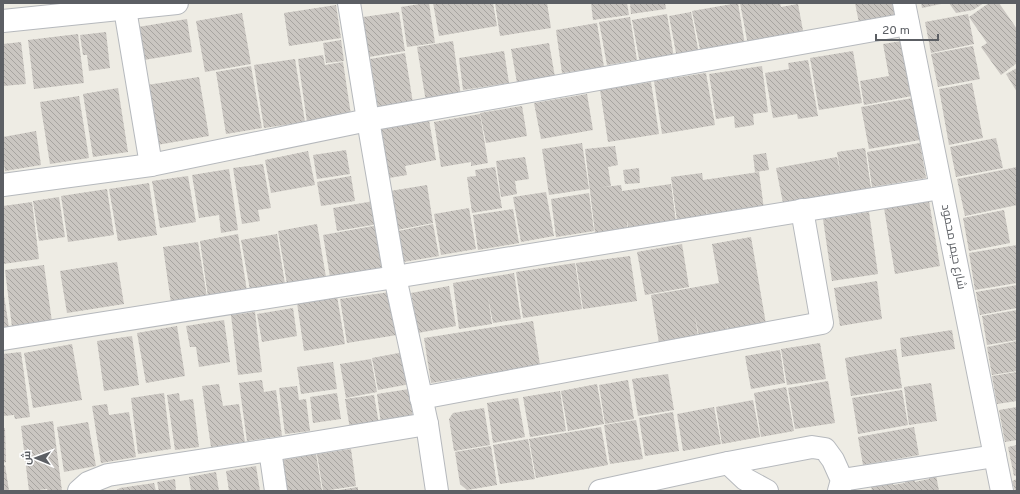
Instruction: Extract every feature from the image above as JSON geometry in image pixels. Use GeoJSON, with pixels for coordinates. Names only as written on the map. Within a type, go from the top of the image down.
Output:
{"type":"FeatureCollection","features":[{"type":"Feature","properties":{"kind":"street"},"geometry":{"type":"LineString","coordinates":[[3,21],[125,6],[177,3]]}},
{"type":"Feature","properties":{"kind":"street"},"geometry":{"type":"LineString","coordinates":[[349,3],[395,277],[427,424],[437,491]]}},
{"type":"Feature","properties":{"kind":"street","name":"شارع حيمر محمود"},"geometry":{"type":"LineString","coordinates":[[904,3],[1002,491]]}},
{"type":"Feature","properties":{"kind":"street"},"geometry":{"type":"LineString","coordinates":[[125,6],[151,164]]}},
{"type":"Feature","properties":{"kind":"street"},"geometry":{"type":"LineString","coordinates":[[3,185],[151,164],[368,120],[908,24]]}},
{"type":"Feature","properties":{"kind":"street"},"geometry":{"type":"LineString","coordinates":[[3,339],[941,188]]}},
{"type":"Feature","properties":{"kind":"street"},"geometry":{"type":"LineString","coordinates":[[421,398],[822,323],[802,210]]}},
{"type":"Feature","properties":{"kind":"street"},"geometry":{"type":"LineString","coordinates":[[79,491],[88,483],[108,475],[427,424]]}},
{"type":"Feature","properties":{"kind":"street"},"geometry":{"type":"LineString","coordinates":[[600,491],[728,463],[812,447],[825,449],[833,460],[840,485],[995,456]]}},
{"type":"Feature","properties":{"kind":"street"},"geometry":{"type":"LineString","coordinates":[[270,450],[276,491]]}},
{"type":"Feature","properties":{"kind":"street"},"geometry":{"type":"LineString","coordinates":[[728,463],[745,479],[767,491]]}},
{"type":"Feature","properties":{"kind":"building"},"geometry":{"type":"Polygon","coordinates":[[[429,3],[435,43],[407,47],[401,7],[429,3]]]}},
{"type":"Feature","properties":{"kind":"building"},"geometry":{"type":"Polygon","coordinates":[[[433,3],[493,3],[497,26],[439,36],[433,3]]]}},
{"type":"Feature","properties":{"kind":"building"},"geometry":{"type":"Polygon","coordinates":[[[495,3],[547,3],[551,28],[500,36],[495,3]]]}},
{"type":"Feature","properties":{"kind":"building"},"geometry":{"type":"Polygon","coordinates":[[[591,3],[627,3],[629,15],[593,20],[591,3]]]}},
{"type":"Feature","properties":{"kind":"building"},"geometry":{"type":"Polygon","coordinates":[[[630,3],[665,3],[666,9],[631,14],[630,3]]]}},
{"type":"Feature","properties":{"kind":"building"},"geometry":{"type":"Polygon","coordinates":[[[738,3],[745,45],[701,54],[692,11],[738,3]]]}},
{"type":"Feature","properties":{"kind":"building"},"geometry":{"type":"Polygon","coordinates":[[[740,3],[780,3],[781,7],[798,4],[804,36],[748,45],[740,3]]]}},
{"type":"Feature","properties":{"kind":"building"},"geometry":{"type":"Polygon","coordinates":[[[855,3],[892,3],[895,16],[859,23],[855,3]]]}},
{"type":"Feature","properties":{"kind":"building"},"geometry":{"type":"Polygon","coordinates":[[[921,3],[941,3],[941,4],[922,8],[921,3]]]}},
{"type":"Feature","properties":{"kind":"building"},"geometry":{"type":"Polygon","coordinates":[[[949,3],[984,3],[973,10],[956,13],[949,3]]]}},
{"type":"Feature","properties":{"kind":"building"},"geometry":{"type":"Polygon","coordinates":[[[989,3],[999,3],[1017,29],[1017,63],[1001,75],[981,47],[987,43],[969,17],[989,3]]]}},
{"type":"Feature","properties":{"kind":"building"},"geometry":{"type":"Polygon","coordinates":[[[336,5],[341,38],[289,46],[284,13],[336,5]]]}},
{"type":"Feature","properties":{"kind":"building"},"geometry":{"type":"Polygon","coordinates":[[[399,12],[405,51],[369,57],[363,17],[399,12]]]}},
{"type":"Feature","properties":{"kind":"building"},"geometry":{"type":"Polygon","coordinates":[[[691,12],[699,54],[677,58],[669,16],[691,12]]]}},
{"type":"Feature","properties":{"kind":"building"},"geometry":{"type":"Polygon","coordinates":[[[242,13],[251,64],[205,72],[196,21],[242,13]]]}},
{"type":"Feature","properties":{"kind":"building"},"geometry":{"type":"Polygon","coordinates":[[[667,14],[674,58],[640,64],[632,20],[667,14]]]}},
{"type":"Feature","properties":{"kind":"building"},"geometry":{"type":"Polygon","coordinates":[[[968,14],[974,44],[931,53],[925,22],[968,14]]]}},
{"type":"Feature","properties":{"kind":"building"},"geometry":{"type":"Polygon","coordinates":[[[630,17],[637,60],[607,65],[599,22],[630,17]]]}},
{"type":"Feature","properties":{"kind":"building"},"geometry":{"type":"Polygon","coordinates":[[[187,19],[192,52],[144,60],[138,27],[187,19]]]}},
{"type":"Feature","properties":{"kind":"building"},"geometry":{"type":"Polygon","coordinates":[[[597,23],[604,67],[562,73],[556,30],[597,23]]]}},
{"type":"Feature","properties":{"kind":"building"},"geometry":{"type":"Polygon","coordinates":[[[106,32],[110,68],[89,71],[87,55],[83,55],[80,35],[106,32]]]}},
{"type":"Feature","properties":{"kind":"building"},"geometry":{"type":"Polygon","coordinates":[[[78,34],[84,83],[34,89],[28,40],[78,34]]]}},
{"type":"Feature","properties":{"kind":"building"},"geometry":{"type":"Polygon","coordinates":[[[341,40],[344,61],[326,63],[323,43],[341,40]]]}},
{"type":"Feature","properties":{"kind":"building"},"geometry":{"type":"Polygon","coordinates":[[[453,41],[461,96],[426,102],[417,47],[453,41]]]}},
{"type":"Feature","properties":{"kind":"building"},"geometry":{"type":"Polygon","coordinates":[[[902,41],[912,96],[864,105],[860,81],[889,76],[883,44],[902,41]]]}},
{"type":"Feature","properties":{"kind":"building"},"geometry":{"type":"Polygon","coordinates":[[[21,42],[26,84],[3,86],[3,44],[21,42]]]}},
{"type":"Feature","properties":{"kind":"building"},"geometry":{"type":"Polygon","coordinates":[[[549,43],[555,77],[517,83],[511,49],[549,43]]]}},
{"type":"Feature","properties":{"kind":"building"},"geometry":{"type":"Polygon","coordinates":[[[973,46],[980,79],[938,87],[931,54],[973,46]]]}},
{"type":"Feature","properties":{"kind":"building"},"geometry":{"type":"Polygon","coordinates":[[[504,51],[509,83],[463,90],[459,58],[504,51]]]}},
{"type":"Feature","properties":{"kind":"building"},"geometry":{"type":"Polygon","coordinates":[[[853,51],[862,103],[819,110],[810,58],[853,51]]]}},
{"type":"Feature","properties":{"kind":"building"},"geometry":{"type":"Polygon","coordinates":[[[405,53],[413,103],[378,108],[370,59],[405,53]]]}},
{"type":"Feature","properties":{"kind":"building"},"geometry":{"type":"Polygon","coordinates":[[[323,55],[325,65],[343,62],[351,115],[307,122],[298,59],[323,55]]]}},
{"type":"Feature","properties":{"kind":"building"},"geometry":{"type":"Polygon","coordinates":[[[295,59],[305,122],[264,128],[254,65],[295,59]]]}},
{"type":"Feature","properties":{"kind":"building"},"geometry":{"type":"Polygon","coordinates":[[[808,60],[818,116],[798,119],[797,114],[773,118],[765,73],[789,69],[788,63],[808,60]]]}},
{"type":"Feature","properties":{"kind":"building"},"geometry":{"type":"Polygon","coordinates":[[[251,66],[262,128],[226,134],[216,72],[251,66]]]}},
{"type":"Feature","properties":{"kind":"building"},"geometry":{"type":"Polygon","coordinates":[[[762,66],[768,112],[753,114],[754,125],[735,128],[734,116],[716,119],[709,74],[762,66]]]}},
{"type":"Feature","properties":{"kind":"building"},"geometry":{"type":"Polygon","coordinates":[[[1017,68],[1017,92],[1006,74],[1017,68]]]}},
{"type":"Feature","properties":{"kind":"building"},"geometry":{"type":"Polygon","coordinates":[[[706,73],[715,125],[662,134],[654,81],[706,73]]]}},
{"type":"Feature","properties":{"kind":"building"},"geometry":{"type":"Polygon","coordinates":[[[199,77],[209,136],[157,145],[147,85],[199,77]]]}},
{"type":"Feature","properties":{"kind":"building"},"geometry":{"type":"Polygon","coordinates":[[[651,82],[659,134],[608,142],[600,90],[651,82]]]}},
{"type":"Feature","properties":{"kind":"building"},"geometry":{"type":"Polygon","coordinates":[[[972,83],[983,138],[949,145],[939,89],[972,83]]]}},
{"type":"Feature","properties":{"kind":"building"},"geometry":{"type":"Polygon","coordinates":[[[118,88],[128,152],[93,157],[83,94],[118,88]]]}},
{"type":"Feature","properties":{"kind":"building"},"geometry":{"type":"Polygon","coordinates":[[[587,94],[593,130],[541,139],[534,103],[587,94]]]}},
{"type":"Feature","properties":{"kind":"building"},"geometry":{"type":"Polygon","coordinates":[[[79,96],[89,158],[50,164],[40,102],[79,96]]]}},
{"type":"Feature","properties":{"kind":"building"},"geometry":{"type":"Polygon","coordinates":[[[913,98],[920,140],[869,149],[861,107],[913,98]]]}},
{"type":"Feature","properties":{"kind":"building"},"geometry":{"type":"Polygon","coordinates":[[[522,106],[527,136],[486,143],[480,113],[522,106]]]}},
{"type":"Feature","properties":{"kind":"building"},"geometry":{"type":"Polygon","coordinates":[[[480,114],[488,163],[471,166],[471,162],[441,167],[434,122],[480,114]]]}},
{"type":"Feature","properties":{"kind":"building"},"geometry":{"type":"Polygon","coordinates":[[[429,120],[436,160],[405,166],[407,175],[389,178],[381,129],[429,120]]]}},
{"type":"Feature","properties":{"kind":"building"},"geometry":{"type":"Polygon","coordinates":[[[36,131],[41,165],[5,171],[3,158],[3,137],[36,131]]]}},
{"type":"Feature","properties":{"kind":"building"},"geometry":{"type":"Polygon","coordinates":[[[996,138],[1003,168],[956,177],[950,147],[996,138]]]}},
{"type":"Feature","properties":{"kind":"building"},"geometry":{"type":"Polygon","coordinates":[[[582,143],[589,189],[549,195],[542,149],[582,143]]]}},
{"type":"Feature","properties":{"kind":"building"},"geometry":{"type":"Polygon","coordinates":[[[920,143],[926,178],[872,187],[867,152],[920,143]]]}},
{"type":"Feature","properties":{"kind":"building"},"geometry":{"type":"Polygon","coordinates":[[[615,146],[618,165],[608,167],[611,186],[597,188],[621,185],[622,191],[671,184],[676,222],[628,229],[627,219],[627,229],[595,233],[585,149],[615,146]]]}},
{"type":"Feature","properties":{"kind":"building"},"geometry":{"type":"Polygon","coordinates":[[[865,148],[871,188],[783,203],[776,168],[837,157],[841,176],[837,152],[865,148]]]}},
{"type":"Feature","properties":{"kind":"building"},"geometry":{"type":"Polygon","coordinates":[[[346,150],[350,174],[317,179],[313,155],[346,150]]]}},
{"type":"Feature","properties":{"kind":"building"},"geometry":{"type":"Polygon","coordinates":[[[308,151],[315,185],[271,193],[265,160],[308,151]]]}},
{"type":"Feature","properties":{"kind":"building"},"geometry":{"type":"Polygon","coordinates":[[[766,153],[769,170],[755,172],[753,155],[766,153]]]}},
{"type":"Feature","properties":{"kind":"building"},"geometry":{"type":"Polygon","coordinates":[[[525,157],[529,179],[515,181],[517,194],[501,197],[496,161],[525,157]]]}},
{"type":"Feature","properties":{"kind":"building"},"geometry":{"type":"Polygon","coordinates":[[[263,164],[271,208],[258,210],[260,221],[242,224],[233,168],[263,164]]]}},
{"type":"Feature","properties":{"kind":"building"},"geometry":{"type":"Polygon","coordinates":[[[495,167],[502,208],[472,213],[467,177],[476,176],[475,170],[495,167]]]}},
{"type":"Feature","properties":{"kind":"building"},"geometry":{"type":"Polygon","coordinates":[[[1017,167],[1017,205],[965,216],[957,179],[1017,167]]]}},
{"type":"Feature","properties":{"kind":"building"},"geometry":{"type":"Polygon","coordinates":[[[639,168],[640,183],[625,184],[623,170],[639,168]]]}},
{"type":"Feature","properties":{"kind":"building"},"geometry":{"type":"Polygon","coordinates":[[[229,169],[238,230],[221,233],[219,215],[199,218],[192,175],[229,169]]]}},
{"type":"Feature","properties":{"kind":"building"},"geometry":{"type":"Polygon","coordinates":[[[759,172],[764,209],[708,217],[706,208],[707,217],[677,221],[671,177],[702,173],[703,180],[759,172]]]}},
{"type":"Feature","properties":{"kind":"building"},"geometry":{"type":"Polygon","coordinates":[[[188,176],[196,222],[160,228],[152,181],[188,176]]]}},
{"type":"Feature","properties":{"kind":"building"},"geometry":{"type":"Polygon","coordinates":[[[351,176],[355,201],[321,206],[317,182],[351,176]]]}},
{"type":"Feature","properties":{"kind":"building"},"geometry":{"type":"Polygon","coordinates":[[[149,183],[157,235],[118,241],[109,189],[149,183]]]}},
{"type":"Feature","properties":{"kind":"building"},"geometry":{"type":"Polygon","coordinates":[[[427,185],[433,223],[397,230],[390,191],[427,185]]]}},
{"type":"Feature","properties":{"kind":"building"},"geometry":{"type":"Polygon","coordinates":[[[107,189],[114,235],[68,242],[61,196],[107,189]]]}},
{"type":"Feature","properties":{"kind":"building"},"geometry":{"type":"Polygon","coordinates":[[[546,192],[554,236],[521,242],[513,197],[546,192]]]}},
{"type":"Feature","properties":{"kind":"building"},"geometry":{"type":"Polygon","coordinates":[[[589,193],[594,231],[556,237],[551,199],[589,193]]]}},
{"type":"Feature","properties":{"kind":"building"},"geometry":{"type":"Polygon","coordinates":[[[59,197],[65,237],[39,241],[33,201],[59,197]]]}},
{"type":"Feature","properties":{"kind":"building"},"geometry":{"type":"Polygon","coordinates":[[[374,201],[378,224],[337,231],[333,208],[374,201]]]}},
{"type":"Feature","properties":{"kind":"building"},"geometry":{"type":"Polygon","coordinates":[[[929,201],[940,266],[895,274],[884,208],[929,201]]]}},
{"type":"Feature","properties":{"kind":"building"},"geometry":{"type":"Polygon","coordinates":[[[32,202],[39,259],[3,264],[3,206],[32,202]]]}},
{"type":"Feature","properties":{"kind":"building"},"geometry":{"type":"Polygon","coordinates":[[[469,208],[476,249],[441,255],[434,214],[469,208]]]}},
{"type":"Feature","properties":{"kind":"building"},"geometry":{"type":"Polygon","coordinates":[[[513,209],[519,243],[478,250],[473,215],[513,209]]]}},
{"type":"Feature","properties":{"kind":"building"},"geometry":{"type":"Polygon","coordinates":[[[1004,210],[1010,243],[969,251],[963,218],[1004,210]]]}},
{"type":"Feature","properties":{"kind":"building"},"geometry":{"type":"Polygon","coordinates":[[[869,212],[878,274],[832,281],[823,219],[869,212]]]}},
{"type":"Feature","properties":{"kind":"building"},"geometry":{"type":"Polygon","coordinates":[[[317,224],[326,277],[287,284],[278,231],[317,224]]]}},
{"type":"Feature","properties":{"kind":"building"},"geometry":{"type":"Polygon","coordinates":[[[433,224],[439,256],[403,262],[398,231],[433,224]]]}},
{"type":"Feature","properties":{"kind":"building"},"geometry":{"type":"Polygon","coordinates":[[[379,225],[386,268],[330,277],[323,235],[379,225]]]}},
{"type":"Feature","properties":{"kind":"building"},"geometry":{"type":"Polygon","coordinates":[[[238,234],[247,291],[208,297],[200,241],[238,234]]]}},
{"type":"Feature","properties":{"kind":"building"},"geometry":{"type":"Polygon","coordinates":[[[277,234],[285,284],[250,290],[241,240],[277,234]]]}},
{"type":"Feature","properties":{"kind":"building"},"geometry":{"type":"Polygon","coordinates":[[[751,237],[766,324],[728,331],[727,325],[727,331],[699,336],[695,316],[698,336],[659,343],[651,295],[719,283],[712,244],[751,237]]]}},
{"type":"Feature","properties":{"kind":"building"},"geometry":{"type":"Polygon","coordinates":[[[198,242],[207,297],[171,303],[163,247],[198,242]]]}},
{"type":"Feature","properties":{"kind":"building"},"geometry":{"type":"Polygon","coordinates":[[[682,244],[689,287],[645,295],[637,252],[682,244]]]}},
{"type":"Feature","properties":{"kind":"building"},"geometry":{"type":"Polygon","coordinates":[[[1017,245],[1017,283],[975,290],[969,253],[1017,245]]]}},
{"type":"Feature","properties":{"kind":"building"},"geometry":{"type":"Polygon","coordinates":[[[630,256],[637,301],[583,309],[576,263],[630,256]]]}},
{"type":"Feature","properties":{"kind":"building"},"geometry":{"type":"Polygon","coordinates":[[[117,262],[124,304],[67,313],[60,271],[117,262]]]}},
{"type":"Feature","properties":{"kind":"building"},"geometry":{"type":"Polygon","coordinates":[[[575,263],[582,309],[523,318],[516,272],[575,263]]]}},
{"type":"Feature","properties":{"kind":"building"},"geometry":{"type":"Polygon","coordinates":[[[44,265],[52,322],[12,327],[5,270],[44,265]]]}},
{"type":"Feature","properties":{"kind":"building"},"geometry":{"type":"Polygon","coordinates":[[[514,273],[521,319],[493,323],[488,297],[492,324],[459,329],[453,283],[514,273]]]}},
{"type":"Feature","properties":{"kind":"building"},"geometry":{"type":"Polygon","coordinates":[[[877,281],[882,319],[840,326],[834,288],[877,281]]]}},
{"type":"Feature","properties":{"kind":"building"},"geometry":{"type":"Polygon","coordinates":[[[1017,285],[1017,308],[980,315],[976,292],[1017,285]]]}},
{"type":"Feature","properties":{"kind":"building"},"geometry":{"type":"Polygon","coordinates":[[[449,286],[456,326],[418,333],[411,293],[449,286]]]}},
{"type":"Feature","properties":{"kind":"building"},"geometry":{"type":"Polygon","coordinates":[[[390,292],[397,335],[347,343],[340,299],[390,292]]]}},
{"type":"Feature","properties":{"kind":"building"},"geometry":{"type":"Polygon","coordinates":[[[4,295],[9,328],[3,328],[4,295]]]}},
{"type":"Feature","properties":{"kind":"building"},"geometry":{"type":"Polygon","coordinates":[[[337,296],[345,344],[304,351],[297,303],[337,296]]]}},
{"type":"Feature","properties":{"kind":"building"},"geometry":{"type":"Polygon","coordinates":[[[293,308],[297,336],[262,342],[257,314],[293,308]]]}},
{"type":"Feature","properties":{"kind":"building"},"geometry":{"type":"Polygon","coordinates":[[[1017,310],[1017,340],[987,345],[982,316],[1017,310]]]}},
{"type":"Feature","properties":{"kind":"building"},"geometry":{"type":"Polygon","coordinates":[[[255,312],[262,372],[238,375],[231,315],[255,312]]]}},
{"type":"Feature","properties":{"kind":"building"},"geometry":{"type":"Polygon","coordinates":[[[224,320],[230,362],[199,367],[196,347],[190,347],[186,326],[224,320]]]}},
{"type":"Feature","properties":{"kind":"building"},"geometry":{"type":"Polygon","coordinates":[[[533,321],[540,365],[431,383],[424,338],[533,321]]]}},
{"type":"Feature","properties":{"kind":"building"},"geometry":{"type":"Polygon","coordinates":[[[177,326],[185,376],[146,383],[137,333],[177,326]]]}},
{"type":"Feature","properties":{"kind":"building"},"geometry":{"type":"Polygon","coordinates":[[[952,330],[955,349],[902,357],[900,338],[952,330]]]}},
{"type":"Feature","properties":{"kind":"building"},"geometry":{"type":"Polygon","coordinates":[[[132,336],[139,385],[104,391],[97,341],[132,336]]]}},
{"type":"Feature","properties":{"kind":"building"},"geometry":{"type":"Polygon","coordinates":[[[1017,341],[1017,371],[992,375],[987,347],[1017,341]]]}},
{"type":"Feature","properties":{"kind":"building"},"geometry":{"type":"Polygon","coordinates":[[[820,343],[826,379],[787,385],[781,349],[820,343]]]}},
{"type":"Feature","properties":{"kind":"building"},"geometry":{"type":"Polygon","coordinates":[[[72,344],[82,400],[33,408],[24,353],[72,344]]]}},
{"type":"Feature","properties":{"kind":"building"},"geometry":{"type":"Polygon","coordinates":[[[896,349],[902,388],[851,396],[845,358],[896,349]]]}},
{"type":"Feature","properties":{"kind":"building"},"geometry":{"type":"Polygon","coordinates":[[[780,350],[785,383],[751,389],[745,356],[780,350]]]}},
{"type":"Feature","properties":{"kind":"building"},"geometry":{"type":"Polygon","coordinates":[[[21,352],[30,417],[15,419],[14,415],[3,416],[3,354],[21,352]]]}},
{"type":"Feature","properties":{"kind":"building"},"geometry":{"type":"Polygon","coordinates":[[[404,352],[410,384],[378,390],[372,358],[404,352]]]}},
{"type":"Feature","properties":{"kind":"building"},"geometry":{"type":"Polygon","coordinates":[[[371,359],[377,392],[346,398],[340,364],[371,359]]]}},
{"type":"Feature","properties":{"kind":"building"},"geometry":{"type":"Polygon","coordinates":[[[333,362],[337,389],[301,394],[297,367],[333,362]]]}},
{"type":"Feature","properties":{"kind":"building"},"geometry":{"type":"Polygon","coordinates":[[[1017,372],[1017,401],[997,404],[992,376],[1017,372]]]}},
{"type":"Feature","properties":{"kind":"building"},"geometry":{"type":"Polygon","coordinates":[[[668,374],[674,410],[638,416],[632,379],[668,374]]]}},
{"type":"Feature","properties":{"kind":"building"},"geometry":{"type":"Polygon","coordinates":[[[262,380],[264,392],[276,390],[282,436],[247,441],[239,383],[262,380]]]}},
{"type":"Feature","properties":{"kind":"building"},"geometry":{"type":"Polygon","coordinates":[[[628,380],[634,419],[605,424],[599,385],[628,380]]]}},
{"type":"Feature","properties":{"kind":"building"},"geometry":{"type":"Polygon","coordinates":[[[828,381],[835,423],[795,429],[788,388],[828,381]]]}},
{"type":"Feature","properties":{"kind":"building"},"geometry":{"type":"Polygon","coordinates":[[[931,383],[937,421],[909,425],[904,387],[931,383]]]}},
{"type":"Feature","properties":{"kind":"building"},"geometry":{"type":"Polygon","coordinates":[[[219,384],[223,406],[239,404],[245,442],[211,447],[202,386],[219,384]]]}},
{"type":"Feature","properties":{"kind":"building"},"geometry":{"type":"Polygon","coordinates":[[[597,384],[604,424],[568,431],[561,391],[597,384]]]}},
{"type":"Feature","properties":{"kind":"building"},"geometry":{"type":"Polygon","coordinates":[[[297,386],[299,400],[306,399],[310,431],[285,434],[279,388],[297,386]]]}},
{"type":"Feature","properties":{"kind":"building"},"geometry":{"type":"Polygon","coordinates":[[[786,387],[794,431],[761,437],[754,393],[786,387]]]}},
{"type":"Feature","properties":{"kind":"building"},"geometry":{"type":"Polygon","coordinates":[[[409,389],[413,419],[381,424],[377,394],[409,389]]]}},
{"type":"Feature","properties":{"kind":"building"},"geometry":{"type":"Polygon","coordinates":[[[902,390],[908,425],[858,434],[852,398],[902,390]]]}},
{"type":"Feature","properties":{"kind":"building"},"geometry":{"type":"Polygon","coordinates":[[[560,391],[566,431],[530,437],[523,397],[560,391]]]}},
{"type":"Feature","properties":{"kind":"building"},"geometry":{"type":"Polygon","coordinates":[[[164,393],[171,449],[138,454],[131,398],[164,393]]]}},
{"type":"Feature","properties":{"kind":"building"},"geometry":{"type":"Polygon","coordinates":[[[179,393],[180,401],[193,399],[199,447],[175,450],[167,395],[179,393]]]}},
{"type":"Feature","properties":{"kind":"building"},"geometry":{"type":"Polygon","coordinates":[[[337,393],[341,419],[313,423],[310,397],[337,393]]]}},
{"type":"Feature","properties":{"kind":"building"},"geometry":{"type":"Polygon","coordinates":[[[374,395],[379,424],[350,429],[345,399],[374,395]]]}},
{"type":"Feature","properties":{"kind":"building"},"geometry":{"type":"Polygon","coordinates":[[[518,398],[525,437],[493,443],[487,403],[518,398]]]}},
{"type":"Feature","properties":{"kind":"building"},"geometry":{"type":"Polygon","coordinates":[[[753,400],[760,437],[722,444],[716,407],[753,400]]]}},
{"type":"Feature","properties":{"kind":"building"},"geometry":{"type":"Polygon","coordinates":[[[107,404],[109,415],[129,412],[136,457],[101,463],[92,406],[107,404]]]}},
{"type":"Feature","properties":{"kind":"building"},"geometry":{"type":"Polygon","coordinates":[[[714,407],[721,444],[683,451],[677,414],[714,407]]]}},
{"type":"Feature","properties":{"kind":"building"},"geometry":{"type":"Polygon","coordinates":[[[1017,407],[1017,440],[1005,442],[999,410],[1017,407]]]}},
{"type":"Feature","properties":{"kind":"building"},"geometry":{"type":"Polygon","coordinates":[[[484,408],[490,445],[454,451],[449,419],[453,413],[484,408]]]}},
{"type":"Feature","properties":{"kind":"building"},"geometry":{"type":"Polygon","coordinates":[[[673,412],[679,451],[645,456],[639,418],[673,412]]]}},
{"type":"Feature","properties":{"kind":"building"},"geometry":{"type":"Polygon","coordinates":[[[636,420],[643,459],[610,464],[604,425],[636,420]]]}},
{"type":"Feature","properties":{"kind":"building"},"geometry":{"type":"Polygon","coordinates":[[[53,421],[62,491],[48,491],[47,489],[29,491],[21,426],[53,421]]]}},
{"type":"Feature","properties":{"kind":"building"},"geometry":{"type":"Polygon","coordinates":[[[88,422],[96,466],[64,472],[57,427],[88,422]]]}},
{"type":"Feature","properties":{"kind":"building"},"geometry":{"type":"Polygon","coordinates":[[[601,427],[608,465],[536,478],[529,439],[601,427]]]}},
{"type":"Feature","properties":{"kind":"building"},"geometry":{"type":"Polygon","coordinates":[[[914,427],[919,455],[863,465],[858,437],[914,427]]]}},
{"type":"Feature","properties":{"kind":"building"},"geometry":{"type":"Polygon","coordinates":[[[3,428],[5,428],[6,462],[3,463],[3,428]]]}},
{"type":"Feature","properties":{"kind":"building"},"geometry":{"type":"Polygon","coordinates":[[[528,439],[535,479],[500,484],[493,445],[528,439]]]}},
{"type":"Feature","properties":{"kind":"building"},"geometry":{"type":"Polygon","coordinates":[[[1017,445],[1017,475],[1014,476],[1008,447],[1017,445]]]}},
{"type":"Feature","properties":{"kind":"building"},"geometry":{"type":"Polygon","coordinates":[[[491,446],[497,485],[467,490],[460,484],[455,452],[491,446]]]}},
{"type":"Feature","properties":{"kind":"building"},"geometry":{"type":"Polygon","coordinates":[[[351,449],[356,486],[323,491],[317,454],[351,449]]]}},
{"type":"Feature","properties":{"kind":"building"},"geometry":{"type":"Polygon","coordinates":[[[316,454],[322,491],[287,491],[282,460],[316,454]]]}},
{"type":"Feature","properties":{"kind":"building"},"geometry":{"type":"Polygon","coordinates":[[[3,465],[5,465],[9,491],[3,491],[3,465]]]}},
{"type":"Feature","properties":{"kind":"building"},"geometry":{"type":"Polygon","coordinates":[[[256,466],[260,491],[229,491],[226,471],[256,466]]]}},
{"type":"Feature","properties":{"kind":"building"},"geometry":{"type":"Polygon","coordinates":[[[216,472],[219,491],[191,491],[189,477],[216,472]]]}},
{"type":"Feature","properties":{"kind":"building"},"geometry":{"type":"Polygon","coordinates":[[[936,475],[939,491],[872,491],[871,486],[892,482],[893,485],[905,483],[905,481],[915,479],[915,482],[929,479],[929,476],[936,475]]]}},
{"type":"Feature","properties":{"kind":"building"},"geometry":{"type":"Polygon","coordinates":[[[175,479],[176,491],[159,491],[157,482],[175,479]]]}},
{"type":"Feature","properties":{"kind":"building"},"geometry":{"type":"Polygon","coordinates":[[[1017,479],[1017,491],[1015,491],[1012,481],[1017,479]]]}},
{"type":"Feature","properties":{"kind":"building"},"geometry":{"type":"Polygon","coordinates":[[[154,483],[156,491],[115,491],[120,488],[154,483]]]}},
{"type":"Feature","properties":{"kind":"building"},"geometry":{"type":"Polygon","coordinates":[[[358,487],[358,491],[339,491],[339,490],[358,487]]]}}]}
